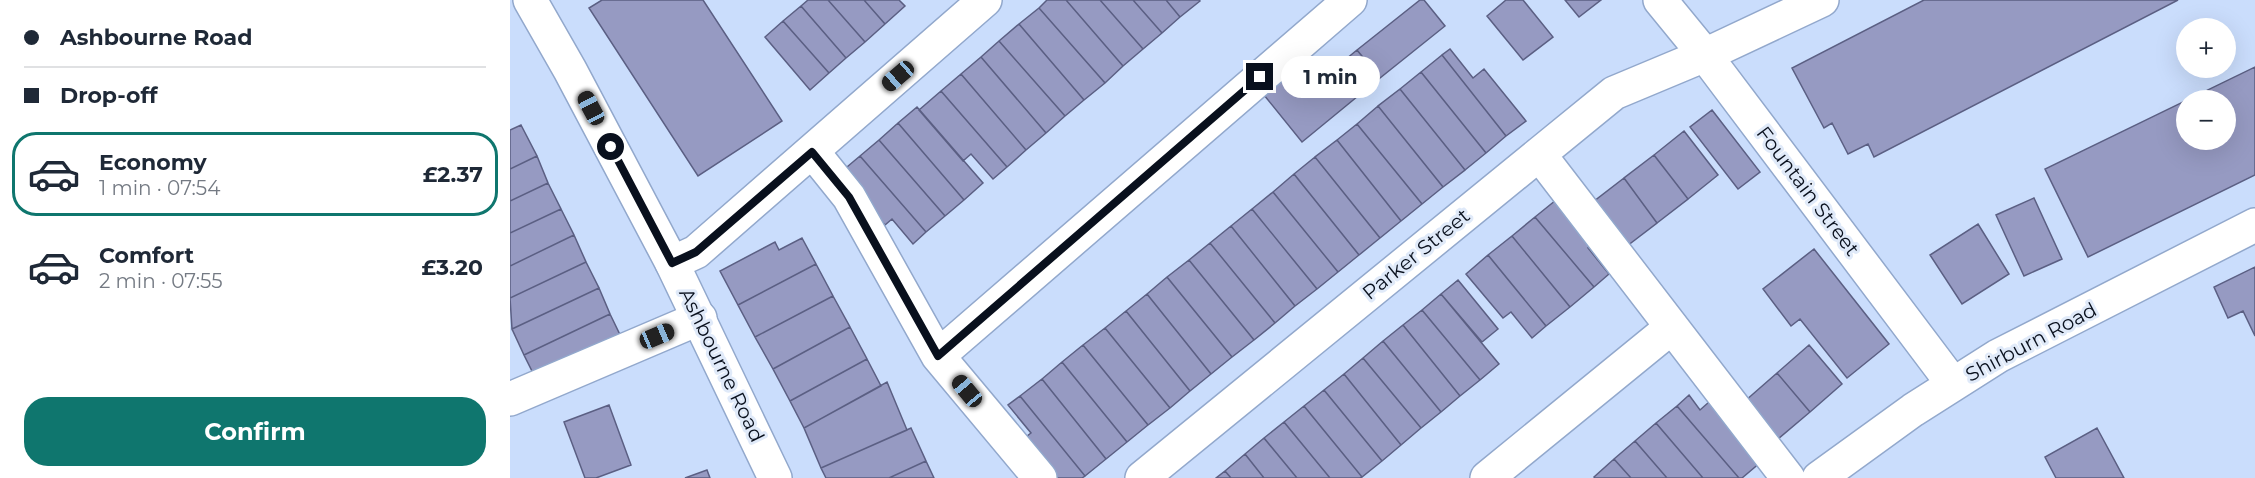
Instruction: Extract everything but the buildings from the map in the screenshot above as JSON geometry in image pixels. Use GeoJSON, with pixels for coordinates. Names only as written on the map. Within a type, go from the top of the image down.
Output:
{"type":"FeatureCollection","features":[{"type":"Feature","properties":{"kind":"main road"},"geometry":{"type":"LineString","coordinates":[[672,263],[696,252],[985,0]]}},
{"type":"Feature","properties":{"kind":"main road"},"geometry":{"type":"LineString","coordinates":[[938,356],[1350,0]]}},
{"type":"Feature","properties":{"kind":"main road","name":"Fountain Street"},"geometry":{"type":"LineString","coordinates":[[1660,0],[1705,55],[1953,384]]}},
{"type":"Feature","properties":{"kind":"main road","name":"Parker Street"},"geometry":{"type":"LineString","coordinates":[[1142,478],[1614,93],[1705,55],[1822,0]]}},
{"type":"Feature","properties":{"kind":"main road","name":"Ashbourne Road"},"geometry":{"type":"LineString","coordinates":[[535,2],[700,318],[775,478]]}},
{"type":"Feature","properties":{"kind":"main road"},"geometry":{"type":"LineString","coordinates":[[812,152],[849,197],[938,356],[1040,478]]}},
{"type":"Feature","properties":{"kind":"main road"},"geometry":{"type":"LineString","coordinates":[[1539,154],[1788,478]]}},
{"type":"Feature","properties":{"kind":"main road","name":"Shirburn Road"},"geometry":{"type":"LineString","coordinates":[[1819,478],[1913,410],[1998,357],[2255,225]]}},
{"type":"Feature","properties":{"kind":"main road"},"geometry":{"type":"LineString","coordinates":[[510,399],[700,318]]}},
{"type":"Feature","properties":{"kind":"main road"},"geometry":{"type":"LineString","coordinates":[[1487,478],[1672,327]]}},
{"type":"Feature","properties":{"kind":"route"},"geometry":{"type":"LineString","coordinates":[[611,147],[672,263],[696,252],[812,152],[849,197],[938,356],[1260,77]]}}]}
